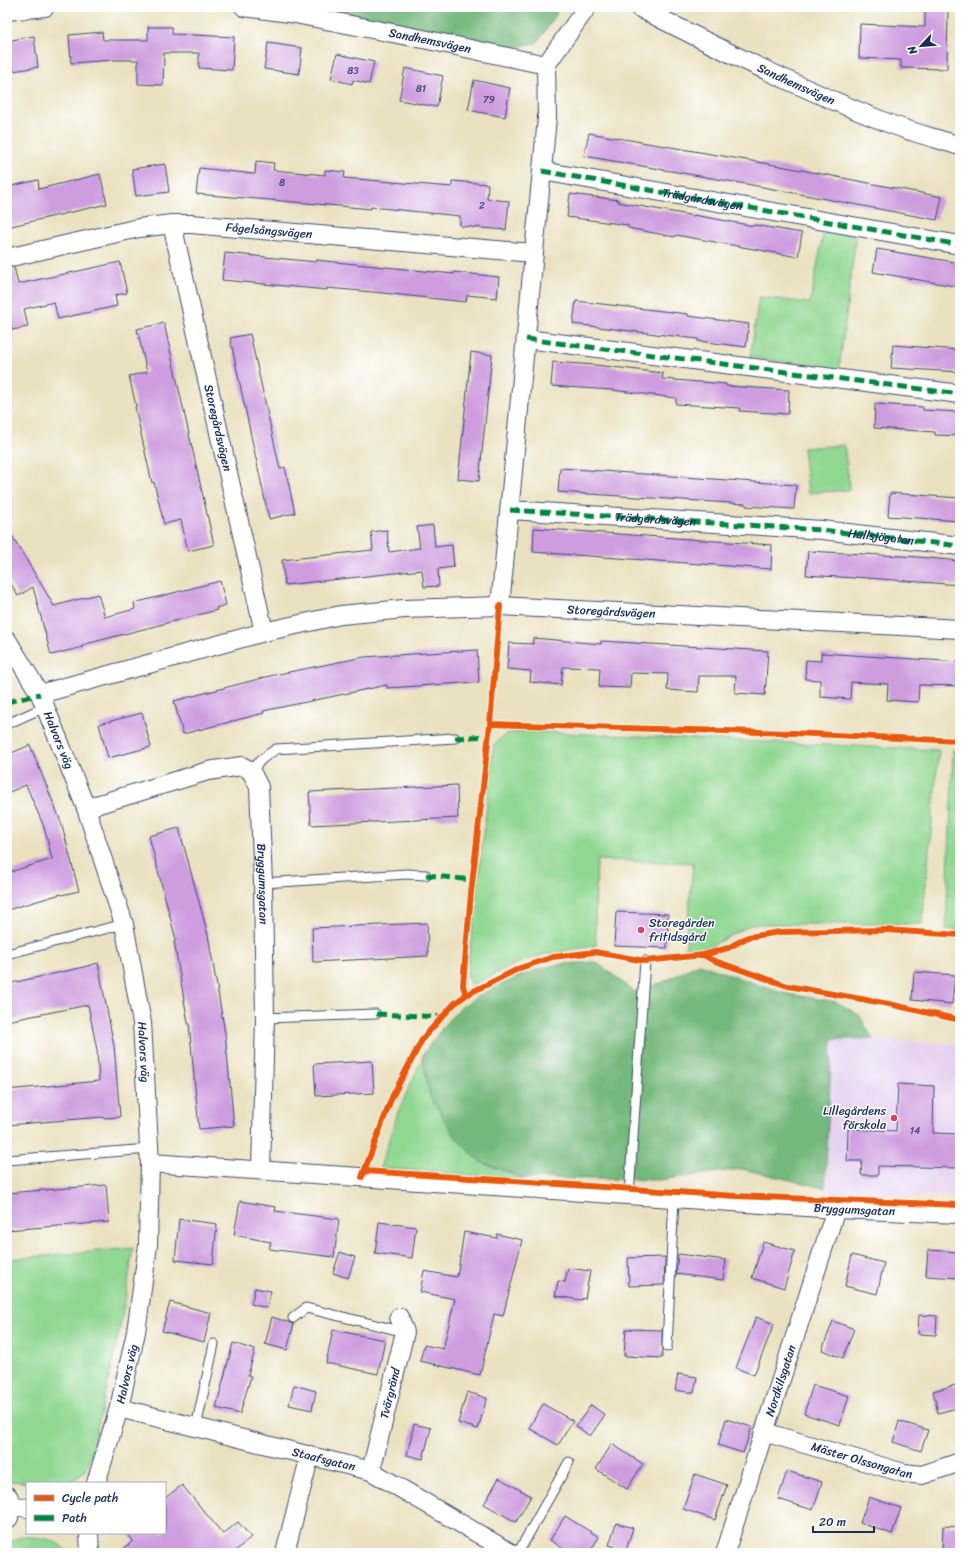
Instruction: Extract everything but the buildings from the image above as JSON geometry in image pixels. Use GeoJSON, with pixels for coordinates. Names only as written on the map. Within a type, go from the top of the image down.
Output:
{"type":"FeatureCollection","features":[{"type":"Feature","properties":{"kind":"street"},"geometry":{"type":"LineString","coordinates":[[7,11],[45,7]]}},
{"type":"Feature","properties":{"kind":"street","name":"Sandhemsvägen"},"geometry":{"type":"LineString","coordinates":[[244,7],[290,13],[546,65]]}},
{"type":"Feature","properties":{"kind":"street"},"geometry":{"type":"LineString","coordinates":[[500,606],[547,118],[546,65],[588,7]]}},
{"type":"Feature","properties":{"kind":"street","name":"Sandhemsvägen"},"geometry":{"type":"LineString","coordinates":[[638,7],[708,43],[824,97],[895,125],[960,146]]}},
{"type":"Feature","properties":{"kind":"street","name":"Trädgårdsvägen"},"geometry":{"type":"LineString","coordinates":[[542,171],[960,245]]}},
{"type":"Feature","properties":{"kind":"street","name":"Fågelsångsvägen"},"geometry":{"type":"LineString","coordinates":[[7,258],[139,228],[172,224],[192,224],[533,253]]}},
{"type":"Feature","properties":{"kind":"street","name":"Storegårdsvägen"},"geometry":{"type":"LineString","coordinates":[[172,224],[264,632]]}},
{"type":"Feature","properties":{"kind":"street"},"geometry":{"type":"LineString","coordinates":[[526,339],[960,394]]}},
{"type":"Feature","properties":{"kind":"street","name":"Trädgårdsvägen"},"geometry":{"type":"LineString","coordinates":[[510,510],[802,529]]}},
{"type":"Feature","properties":{"kind":"street","name":"Hullsjögatan"},"geometry":{"type":"LineString","coordinates":[[802,529],[960,546]]}},
{"type":"Feature","properties":{"kind":"street","name":"Storegårdsvägen"},"geometry":{"type":"LineString","coordinates":[[42,701],[264,632],[341,616],[404,608],[500,606],[960,629]]}},
{"type":"Feature","properties":{"kind":"street","name":"Halvors väg"},"geometry":{"type":"LineString","coordinates":[[7,640],[42,701],[86,808],[124,924],[142,1023],[149,1156],[148,1245],[136,1332],[119,1408],[96,1482]]}},
{"type":"Feature","properties":{"kind":"street"},"geometry":{"type":"LineString","coordinates":[[86,808],[208,772],[242,766],[251,771]]}},
{"type":"Feature","properties":{"kind":"street","name":"Bryggumsgatan"},"geometry":{"type":"LineString","coordinates":[[251,771],[259,787],[263,883],[265,1018],[261,1170]]}},
{"type":"Feature","properties":{"kind":"street","name":"Bryggumsgatan"},"geometry":{"type":"LineString","coordinates":[[149,1156],[261,1170],[836,1209],[960,1214]]}},
{"type":"Feature","properties":{"kind":"street","name":"Nordkilsgatan"},"geometry":{"type":"LineString","coordinates":[[725,1553],[836,1209]]}},
{"type":"Feature","properties":{"kind":"street","name":"Tvärgränd"},"geometry":{"type":"LineString","coordinates":[[371,1471],[402,1324]]}},
{"type":"Feature","properties":{"kind":"street","name":"Staafsgatan"},"geometry":{"type":"LineString","coordinates":[[119,1408],[371,1471],[511,1553]]}},
{"type":"Feature","properties":{"kind":"street","name":"Mäster Olssongatan"},"geometry":{"type":"LineString","coordinates":[[764,1432],[904,1473],[922,1475],[960,1462]]}},
{"type":"Feature","properties":{"kind":"street"},"geometry":{"type":"LineString","coordinates":[[285,1553],[310,1455]]}},
{"type":"Feature","properties":{"kind":"street"},"geometry":{"type":"LineString","coordinates":[[89,1534],[90,1553]]}},
{"type":"Feature","properties":{"kind":"lane"},"geometry":{"type":"LineString","coordinates":[[7,724],[42,701]]}},
{"type":"Feature","properties":{"kind":"lane"},"geometry":{"type":"LineString","coordinates":[[251,771],[262,759],[276,749],[455,738]]}},
{"type":"Feature","properties":{"kind":"lane"},"geometry":{"type":"LineString","coordinates":[[263,883],[407,874],[426,875]]}},
{"type":"Feature","properties":{"kind":"lane"},"geometry":{"type":"LineString","coordinates":[[7,954],[124,924]]}},
{"type":"Feature","properties":{"kind":"lane"},"geometry":{"type":"LineString","coordinates":[[629,1195],[646,961]]}},
{"type":"Feature","properties":{"kind":"lane"},"geometry":{"type":"LineString","coordinates":[[265,1018],[376,1014]]}},
{"type":"Feature","properties":{"kind":"lane"},"geometry":{"type":"LineString","coordinates":[[7,1160],[149,1156]]}},
{"type":"Feature","properties":{"kind":"lane"},"geometry":{"type":"LineString","coordinates":[[667,1347],[674,1198]]}},
{"type":"Feature","properties":{"kind":"lane"},"geometry":{"type":"LineString","coordinates":[[293,1318],[306,1308],[402,1324]]}},
{"type":"Feature","properties":{"kind":"lane"},"geometry":{"type":"LineString","coordinates":[[196,1427],[214,1344]]}},
{"type":"Feature","properties":{"kind":"lane"},"geometry":{"type":"LineString","coordinates":[[518,1553],[569,1462]]}},
{"type":"Feature","properties":{"kind":"shaded area","name":"Lillegårdens förskola"},"geometry":{"type":"Polygon","coordinates":[[[832,1039],[873,1039],[960,1044],[960,1198],[826,1192],[832,1039]]]}},
{"type":"Feature","properties":{"kind":"green space"},"geometry":{"type":"Polygon","coordinates":[[[313,7],[557,7],[556,15],[537,43],[513,47],[313,7]]]}},
{"type":"Feature","properties":{"kind":"green space"},"geometry":{"type":"Polygon","coordinates":[[[824,230],[856,236],[839,370],[750,357],[759,297],[810,303],[824,230]]]}},
{"type":"Feature","properties":{"kind":"green space"},"geometry":{"type":"Polygon","coordinates":[[[844,445],[850,490],[808,493],[803,448],[844,445]]]}},
{"type":"Feature","properties":{"kind":"green space"},"geometry":{"type":"Polygon","coordinates":[[[524,731],[939,750],[922,924],[752,924],[711,946],[685,953],[693,863],[597,860],[595,916],[596,946],[562,951],[529,959],[502,970],[475,984],[470,983],[467,978],[468,967],[494,744],[507,733],[524,731]]]}},
{"type":"Feature","properties":{"kind":"green space"},"geometry":{"type":"Polygon","coordinates":[[[953,750],[960,751],[960,930],[946,929],[953,750]]]}},
{"type":"Feature","properties":{"kind":"green space"},"geometry":{"type":"Polygon","coordinates":[[[596,962],[635,992],[663,982],[699,964],[782,993],[837,1002],[859,1015],[873,1039],[832,1039],[825,1188],[742,1169],[660,1180],[526,1178],[480,1162],[457,1139],[430,1097],[422,1056],[451,1017],[462,1007],[481,995],[521,976],[546,967],[596,962]]]}},
{"type":"Feature","properties":{"kind":"green space"},"geometry":{"type":"Polygon","coordinates":[[[423,1057],[480,1162],[525,1179],[380,1168],[398,1112],[423,1057]]]}},
{"type":"Feature","properties":{"kind":"green space"},"geometry":{"type":"Polygon","coordinates":[[[133,1248],[125,1302],[114,1356],[89,1462],[83,1473],[68,1482],[7,1481],[7,1259],[133,1248]]]}},
{"type":"Feature","properties":{"kind":"green space"},"geometry":{"type":"Polygon","coordinates":[[[22,1536],[53,1541],[68,1553],[7,1553],[7,1543],[22,1536]]]}},
{"type":"Feature","properties":{"kind":"marked path"},"geometry":{"type":"LineString","coordinates":[[542,171],[960,245]]}},
{"type":"Feature","properties":{"kind":"marked path"},"geometry":{"type":"LineString","coordinates":[[526,339],[960,394]]}},
{"type":"Feature","properties":{"kind":"marked path"},"geometry":{"type":"LineString","coordinates":[[510,510],[822,530],[960,546]]}},
{"type":"Feature","properties":{"kind":"marked path"},"geometry":{"type":"LineString","coordinates":[[7,702],[40,694]]}},
{"type":"Feature","properties":{"kind":"marked path"},"geometry":{"type":"LineString","coordinates":[[455,738],[488,736]]}},
{"type":"Feature","properties":{"kind":"marked path"},"geometry":{"type":"LineString","coordinates":[[426,875],[472,880]]}},
{"type":"Feature","properties":{"kind":"marked path"},"geometry":{"type":"LineString","coordinates":[[376,1014],[443,1017]]}},
{"type":"Feature","properties":{"kind":"cycle path"},"geometry":{"type":"LineString","coordinates":[[466,995],[463,986],[464,972],[471,893],[490,724],[500,606]]}},
{"type":"Feature","properties":{"kind":"cycle path"},"geometry":{"type":"LineString","coordinates":[[490,724],[793,733],[960,741]]}},
{"type":"Feature","properties":{"kind":"cycle path"},"geometry":{"type":"LineString","coordinates":[[362,1177],[392,1097],[423,1038],[454,1004],[466,995],[520,968],[553,957],[595,952],[645,961],[703,955],[728,948],[748,937],[780,932],[886,930],[960,935]]}},
{"type":"Feature","properties":{"kind":"cycle path"},"geometry":{"type":"LineString","coordinates":[[703,955],[712,960],[788,986],[889,1004],[960,1020]]}},
{"type":"Feature","properties":{"kind":"cycle path"},"geometry":{"type":"LineString","coordinates":[[365,1171],[736,1196],[960,1205]]}},
{"type":"Feature","properties":{"kind":"place","name":"Storegården fritidsgård"},"geometry":{"type":"Point","coordinates":[641,930]}},
{"type":"Feature","properties":{"kind":"place","name":"Lillegårdens förskola"},"geometry":{"type":"Point","coordinates":[894,1118]}}]}
